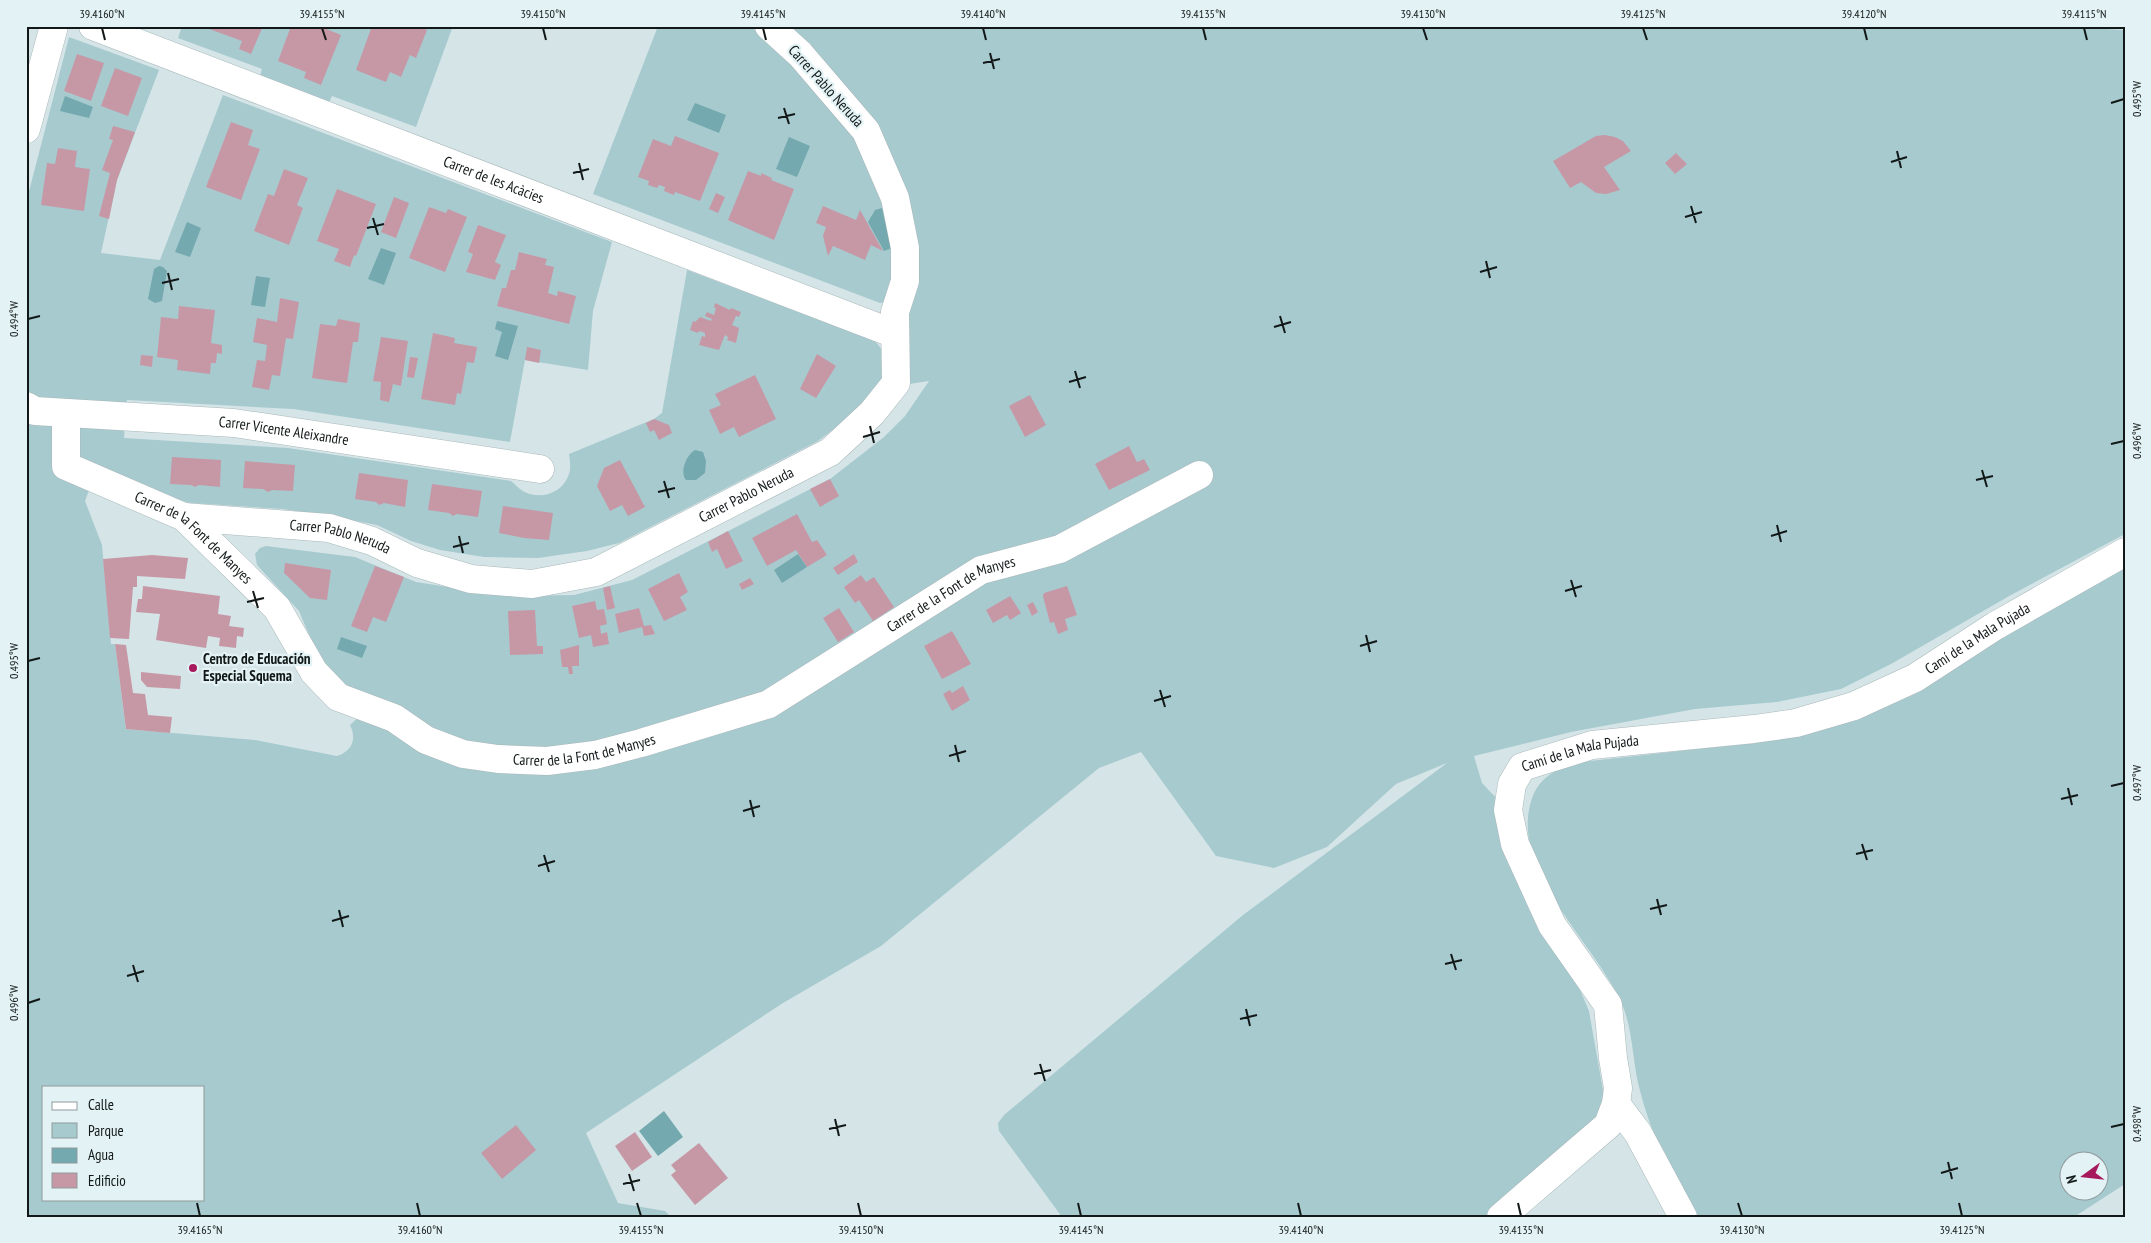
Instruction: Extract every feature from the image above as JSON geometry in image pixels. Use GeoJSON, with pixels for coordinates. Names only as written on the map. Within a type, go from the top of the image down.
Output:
{"type":"FeatureCollection","features":[{"type":"Feature","properties":{"kind":"street"},"geometry":{"type":"LineString","coordinates":[[26,129],[54,26]]}},
{"type":"Feature","properties":{"kind":"street","name":"Carrer de les Acàcies"},"geometry":{"type":"LineString","coordinates":[[93,26],[894,334]]}},
{"type":"Feature","properties":{"kind":"street","name":"Carrer Pablo Neruda"},"geometry":{"type":"LineString","coordinates":[[184,517],[329,528],[372,542],[417,563],[471,579],[532,584],[596,572],[830,452],[872,413],[896,383],[895,312],[905,281],[905,256],[895,198],[866,131],[800,54],[769,26]]}},
{"type":"Feature","properties":{"kind":"street","name":"Carrer Vicente Aleixandre"},"geometry":{"type":"LineString","coordinates":[[26,406],[35,411],[234,423],[540,469]]}},
{"type":"Feature","properties":{"kind":"street","name":"Carrer de la Font de Manyes"},"geometry":{"type":"LineString","coordinates":[[66,413],[66,466],[184,517],[277,608],[314,672],[338,697],[394,718],[426,740],[463,754],[498,759],[547,761],[595,755],[642,743],[769,704],[981,570],[1060,549],[1199,475]]}},
{"type":"Feature","properties":{"kind":"street","name":"Camí de la Mala Pujada"},"geometry":{"type":"LineString","coordinates":[[1501,1217],[1608,1125],[1616,1104],[1618,1088],[1608,1005],[1552,925],[1515,844],[1508,810],[1512,784],[1522,767],[1592,745],[1788,725],[1854,706],[1914,678],[1996,626],[2125,552]]}},
{"type":"Feature","properties":{"kind":"street"},"geometry":{"type":"LineString","coordinates":[[1616,1104],[1638,1133],[1683,1217]]}},
{"type":"Feature","properties":{"kind":"green space"},"geometry":{"type":"Polygon","coordinates":[[[182,26],[453,26],[416,127],[332,96],[329,103],[260,76],[262,69],[178,38],[182,26]]]}},
{"type":"Feature","properties":{"kind":"green space"},"geometry":{"type":"Polygon","coordinates":[[[658,26],[2050,26],[2125,30],[2125,534],[2011,595],[1891,664],[1841,689],[1777,702],[1695,709],[1571,732],[1474,756],[1482,783],[1500,802],[1589,1011],[1606,1107],[1604,1118],[1490,1217],[1062,1217],[999,1131],[998,1123],[1004,1115],[1243,915],[1447,763],[1396,784],[1327,847],[1274,868],[1216,856],[1141,752],[1099,768],[881,946],[783,1003],[586,1133],[618,1203],[665,1211],[671,1217],[26,1217],[26,203],[69,37],[159,70],[117,180],[101,253],[160,260],[223,95],[612,242],[593,311],[588,370],[525,360],[510,442],[293,409],[127,400],[124,438],[288,448],[511,481],[521,490],[530,494],[543,495],[550,493],[562,486],[566,481],[570,469],[569,454],[654,419],[662,413],[687,270],[875,341],[887,356],[888,376],[856,412],[818,441],[619,543],[587,551],[538,558],[484,557],[440,550],[411,541],[377,525],[324,515],[282,509],[191,503],[163,496],[98,466],[85,501],[102,545],[111,644],[115,644],[126,729],[255,740],[337,756],[350,748],[353,735],[350,725],[377,700],[339,682],[318,656],[299,611],[257,565],[255,554],[260,548],[266,546],[355,557],[416,582],[507,596],[574,595],[632,580],[830,479],[884,437],[905,416],[929,381],[903,385],[886,302],[880,303],[593,194],[658,26]]]}},
{"type":"Feature","properties":{"kind":"green space"},"geometry":{"type":"Polygon","coordinates":[[[2125,563],[2125,1184],[2108,1195],[2108,1150],[2058,1150],[2058,1200],[2100,1200],[2074,1217],[1690,1217],[1649,1120],[1637,1076],[1628,1022],[1621,1002],[1609,980],[1559,907],[1544,882],[1533,856],[1528,831],[1530,805],[1533,795],[1542,781],[1555,771],[1581,762],[1761,742],[1828,727],[1870,714],[1919,692],[2004,635],[2125,563]]]}},
{"type":"Feature","properties":{"kind":"water"},"geometry":{"type":"Polygon","coordinates":[[[65,96],[93,107],[89,118],[60,111],[65,96]]]}},
{"type":"Feature","properties":{"kind":"water"},"geometry":{"type":"Polygon","coordinates":[[[695,103],[726,115],[719,133],[687,120],[695,103]]]}},
{"type":"Feature","properties":{"kind":"water"},"geometry":{"type":"Polygon","coordinates":[[[789,137],[810,146],[797,177],[776,169],[789,137]]]}},
{"type":"Feature","properties":{"kind":"water"},"geometry":{"type":"Polygon","coordinates":[[[882,208],[892,248],[884,251],[868,222],[875,210],[882,208]]]}},
{"type":"Feature","properties":{"kind":"water"},"geometry":{"type":"Polygon","coordinates":[[[187,222],[201,228],[190,257],[175,252],[187,222]]]}},
{"type":"Feature","properties":{"kind":"water"},"geometry":{"type":"Polygon","coordinates":[[[381,248],[396,253],[384,285],[368,279],[381,248]]]}},
{"type":"Feature","properties":{"kind":"water"},"geometry":{"type":"Polygon","coordinates":[[[159,266],[167,271],[162,301],[155,303],[148,299],[154,269],[159,266]]]}},
{"type":"Feature","properties":{"kind":"water"},"geometry":{"type":"Polygon","coordinates":[[[256,276],[270,278],[265,307],[251,305],[256,276]]]}},
{"type":"Feature","properties":{"kind":"water"},"geometry":{"type":"Polygon","coordinates":[[[497,321],[518,326],[508,360],[495,356],[502,332],[495,329],[497,321]]]}},
{"type":"Feature","properties":{"kind":"water"},"geometry":{"type":"Polygon","coordinates":[[[695,450],[703,452],[706,461],[705,473],[696,480],[686,480],[683,472],[685,464],[689,455],[695,450]]]}},
{"type":"Feature","properties":{"kind":"water"},"geometry":{"type":"Polygon","coordinates":[[[798,554],[807,567],[782,583],[774,570],[798,554]]]}},
{"type":"Feature","properties":{"kind":"water"},"geometry":{"type":"Polygon","coordinates":[[[341,637],[367,646],[362,658],[337,649],[341,637]]]}},
{"type":"Feature","properties":{"kind":"water"},"geometry":{"type":"Polygon","coordinates":[[[664,1111],[683,1137],[658,1156],[639,1131],[664,1111]]]}},
{"type":"Feature","properties":{"kind":"building"},"geometry":{"type":"Polygon","coordinates":[[[201,26],[263,26],[251,54],[239,49],[242,41],[201,26]]]}},
{"type":"Feature","properties":{"kind":"building"},"geometry":{"type":"Polygon","coordinates":[[[291,26],[307,26],[313,29],[314,26],[319,26],[341,35],[321,85],[304,78],[306,72],[278,61],[291,26]]]}},
{"type":"Feature","properties":{"kind":"building"},"geometry":{"type":"Polygon","coordinates":[[[372,26],[417,26],[427,30],[416,58],[410,55],[401,77],[390,72],[386,82],[356,70],[372,26]]]}},
{"type":"Feature","properties":{"kind":"building"},"geometry":{"type":"Polygon","coordinates":[[[77,54],[104,63],[91,101],[64,91],[77,54]]]}},
{"type":"Feature","properties":{"kind":"building"},"geometry":{"type":"Polygon","coordinates":[[[115,68],[142,78],[128,116],[101,106],[115,68]]]}},
{"type":"Feature","properties":{"kind":"building"},"geometry":{"type":"Polygon","coordinates":[[[231,122],[253,130],[248,145],[260,149],[241,200],[206,187],[231,122]]]}},
{"type":"Feature","properties":{"kind":"building"},"geometry":{"type":"Polygon","coordinates":[[[113,126],[135,132],[117,180],[109,219],[99,216],[110,173],[102,170],[113,140],[109,139],[113,126]]]}},
{"type":"Feature","properties":{"kind":"building"},"geometry":{"type":"Polygon","coordinates":[[[1605,135],[1623,141],[1631,151],[1604,167],[1620,190],[1606,194],[1596,193],[1581,182],[1570,188],[1553,161],[1596,136],[1605,135]]]}},
{"type":"Feature","properties":{"kind":"building"},"geometry":{"type":"Polygon","coordinates":[[[675,136],[719,153],[700,201],[675,192],[674,195],[664,191],[665,187],[659,185],[657,188],[648,185],[649,181],[638,177],[653,139],[671,146],[675,136]]]}},
{"type":"Feature","properties":{"kind":"building"},"geometry":{"type":"Polygon","coordinates":[[[58,148],[77,151],[75,167],[90,169],[84,211],[41,205],[47,163],[55,164],[58,148]]]}},
{"type":"Feature","properties":{"kind":"building"},"geometry":{"type":"Polygon","coordinates":[[[1676,153],[1687,164],[1675,174],[1665,163],[1676,153]]]}},
{"type":"Feature","properties":{"kind":"building"},"geometry":{"type":"Polygon","coordinates":[[[284,169],[308,178],[297,205],[303,208],[289,245],[254,231],[268,194],[274,196],[284,169]]]}},
{"type":"Feature","properties":{"kind":"building"},"geometry":{"type":"Polygon","coordinates":[[[748,171],[761,176],[761,173],[772,178],[771,180],[794,189],[774,240],[728,220],[748,171]]]}},
{"type":"Feature","properties":{"kind":"building"},"geometry":{"type":"Polygon","coordinates":[[[337,189],[376,204],[350,267],[334,261],[339,249],[317,241],[337,189]]]}},
{"type":"Feature","properties":{"kind":"building"},"geometry":{"type":"Polygon","coordinates":[[[716,193],[725,197],[718,213],[709,209],[716,193]]]}},
{"type":"Feature","properties":{"kind":"building"},"geometry":{"type":"Polygon","coordinates":[[[394,197],[409,203],[396,238],[381,232],[394,197]]]}},
{"type":"Feature","properties":{"kind":"building"},"geometry":{"type":"Polygon","coordinates":[[[823,206],[856,220],[860,210],[883,251],[871,245],[865,260],[833,246],[828,256],[823,236],[826,227],[816,223],[823,206]]]}},
{"type":"Feature","properties":{"kind":"building"},"geometry":{"type":"Polygon","coordinates":[[[429,207],[446,213],[448,209],[467,217],[445,272],[409,258],[429,207]]]}},
{"type":"Feature","properties":{"kind":"building"},"geometry":{"type":"Polygon","coordinates":[[[478,225],[506,235],[495,262],[501,265],[495,280],[466,272],[473,254],[468,252],[478,225]]]}},
{"type":"Feature","properties":{"kind":"building"},"geometry":{"type":"Polygon","coordinates":[[[519,252],[547,259],[545,265],[554,267],[548,293],[557,296],[558,291],[576,296],[569,324],[497,306],[502,288],[506,288],[511,270],[515,270],[519,252]]]}},
{"type":"Feature","properties":{"kind":"building"},"geometry":{"type":"Polygon","coordinates":[[[280,298],[299,302],[293,339],[286,338],[280,376],[272,375],[269,390],[252,387],[257,360],[265,361],[267,345],[253,342],[257,318],[277,322],[280,298]]]}},
{"type":"Feature","properties":{"kind":"building"},"geometry":{"type":"Polygon","coordinates":[[[715,303],[730,310],[731,308],[741,312],[739,317],[736,316],[732,325],[739,328],[736,343],[727,340],[728,337],[725,335],[719,350],[699,345],[702,336],[705,337],[705,333],[690,330],[693,321],[695,322],[700,317],[711,321],[712,319],[705,316],[707,312],[714,315],[715,303]]]}},
{"type":"Feature","properties":{"kind":"building"},"geometry":{"type":"Polygon","coordinates":[[[179,306],[215,310],[211,343],[222,345],[222,354],[217,353],[216,363],[211,363],[210,374],[177,370],[178,360],[157,357],[161,317],[178,319],[179,306]]]}},
{"type":"Feature","properties":{"kind":"building"},"geometry":{"type":"Polygon","coordinates":[[[338,319],[360,323],[358,342],[353,342],[347,383],[312,378],[320,324],[336,326],[338,319]]]}},
{"type":"Feature","properties":{"kind":"building"},"geometry":{"type":"Polygon","coordinates":[[[433,333],[455,338],[454,343],[477,347],[474,363],[467,362],[461,394],[457,393],[455,405],[421,399],[433,333]]]}},
{"type":"Feature","properties":{"kind":"building"},"geometry":{"type":"Polygon","coordinates":[[[381,337],[408,341],[401,386],[393,384],[389,402],[380,400],[381,382],[373,381],[381,337]]]}},
{"type":"Feature","properties":{"kind":"building"},"geometry":{"type":"Polygon","coordinates":[[[527,347],[541,350],[539,363],[525,360],[527,347]]]}},
{"type":"Feature","properties":{"kind":"building"},"geometry":{"type":"Polygon","coordinates":[[[817,354],[836,366],[816,398],[800,389],[817,354]]]}},
{"type":"Feature","properties":{"kind":"building"},"geometry":{"type":"Polygon","coordinates":[[[141,355],[153,356],[152,367],[140,365],[141,355]]]}},
{"type":"Feature","properties":{"kind":"building"},"geometry":{"type":"Polygon","coordinates":[[[410,357],[418,358],[414,378],[407,377],[410,357]]]}},
{"type":"Feature","properties":{"kind":"building"},"geometry":{"type":"Polygon","coordinates":[[[755,375],[776,419],[739,437],[734,427],[720,434],[709,410],[721,405],[715,394],[755,375]]]}},
{"type":"Feature","properties":{"kind":"building"},"geometry":{"type":"Polygon","coordinates":[[[1030,395],[1046,425],[1025,437],[1009,406],[1030,395]]]}},
{"type":"Feature","properties":{"kind":"building"},"geometry":{"type":"Polygon","coordinates":[[[654,419],[669,425],[672,433],[659,440],[654,430],[650,432],[646,423],[654,419]]]}},
{"type":"Feature","properties":{"kind":"building"},"geometry":{"type":"Polygon","coordinates":[[[1129,446],[1137,462],[1144,459],[1150,470],[1109,490],[1095,464],[1129,446]]]}},
{"type":"Feature","properties":{"kind":"building"},"geometry":{"type":"Polygon","coordinates":[[[172,457],[221,460],[220,487],[170,484],[172,457]]]}},
{"type":"Feature","properties":{"kind":"building"},"geometry":{"type":"Polygon","coordinates":[[[620,460],[645,507],[628,516],[622,505],[610,511],[597,486],[604,468],[620,460]]]}},
{"type":"Feature","properties":{"kind":"building"},"geometry":{"type":"Polygon","coordinates":[[[245,461],[295,465],[293,491],[272,490],[268,492],[263,489],[243,488],[245,461]]]}},
{"type":"Feature","properties":{"kind":"building"},"geometry":{"type":"Polygon","coordinates":[[[359,473],[408,480],[405,507],[384,503],[379,505],[376,502],[355,499],[359,473]]]}},
{"type":"Feature","properties":{"kind":"building"},"geometry":{"type":"Polygon","coordinates":[[[830,479],[839,496],[820,507],[810,489],[830,479]]]}},
{"type":"Feature","properties":{"kind":"building"},"geometry":{"type":"Polygon","coordinates":[[[432,484],[482,491],[478,517],[457,514],[453,516],[449,513],[428,510],[432,484]]]}},
{"type":"Feature","properties":{"kind":"building"},"geometry":{"type":"Polygon","coordinates":[[[503,506],[553,513],[549,540],[499,533],[503,506]]]}},
{"type":"Feature","properties":{"kind":"building"},"geometry":{"type":"Polygon","coordinates":[[[797,514],[812,542],[817,540],[827,555],[807,567],[796,550],[767,566],[752,538],[797,514]]]}},
{"type":"Feature","properties":{"kind":"building"},"geometry":{"type":"Polygon","coordinates":[[[728,531],[743,561],[726,569],[717,549],[712,552],[708,542],[728,531]]]}},
{"type":"Feature","properties":{"kind":"building"},"geometry":{"type":"Polygon","coordinates":[[[854,554],[858,562],[838,575],[833,568],[854,554]]]}},
{"type":"Feature","properties":{"kind":"building"},"geometry":{"type":"Polygon","coordinates":[[[152,555],[188,558],[185,579],[137,576],[137,587],[133,587],[129,639],[110,638],[103,559],[152,555]]]}},
{"type":"Feature","properties":{"kind":"building"},"geometry":{"type":"Polygon","coordinates":[[[285,563],[331,570],[327,600],[310,598],[284,573],[285,563]]]}},
{"type":"Feature","properties":{"kind":"building"},"geometry":{"type":"Polygon","coordinates":[[[375,566],[404,577],[386,622],[373,617],[367,632],[351,626],[375,566]]]}},
{"type":"Feature","properties":{"kind":"building"},"geometry":{"type":"Polygon","coordinates":[[[679,573],[688,592],[680,597],[687,610],[664,621],[648,589],[679,573]]]}},
{"type":"Feature","properties":{"kind":"building"},"geometry":{"type":"Polygon","coordinates":[[[861,575],[866,582],[874,577],[894,607],[873,621],[859,600],[855,603],[844,587],[861,575]]]}},
{"type":"Feature","properties":{"kind":"building"},"geometry":{"type":"Polygon","coordinates":[[[750,578],[754,584],[742,590],[739,584],[750,578]]]}},
{"type":"Feature","properties":{"kind":"building"},"geometry":{"type":"Polygon","coordinates":[[[143,586],[220,596],[218,614],[231,616],[229,626],[244,628],[243,637],[237,636],[236,648],[219,646],[220,638],[208,636],[206,648],[156,640],[160,614],[136,612],[138,599],[142,599],[143,586]]]}},
{"type":"Feature","properties":{"kind":"building"},"geometry":{"type":"Polygon","coordinates":[[[610,586],[615,608],[607,610],[603,588],[610,586]]]}},
{"type":"Feature","properties":{"kind":"building"},"geometry":{"type":"Polygon","coordinates":[[[1067,586],[1077,615],[1065,619],[1068,630],[1058,634],[1054,622],[1050,623],[1043,596],[1044,593],[1067,586]]]}},
{"type":"Feature","properties":{"kind":"building"},"geometry":{"type":"Polygon","coordinates":[[[1010,596],[1021,613],[1010,620],[1007,615],[993,623],[986,610],[1010,596]]]}},
{"type":"Feature","properties":{"kind":"building"},"geometry":{"type":"Polygon","coordinates":[[[595,601],[597,610],[604,609],[607,624],[600,626],[601,634],[607,632],[609,644],[593,647],[591,635],[579,638],[572,606],[595,601]]]}},
{"type":"Feature","properties":{"kind":"building"},"geometry":{"type":"Polygon","coordinates":[[[1033,602],[1038,612],[1032,616],[1027,605],[1033,602]]]}},
{"type":"Feature","properties":{"kind":"building"},"geometry":{"type":"Polygon","coordinates":[[[639,608],[644,626],[651,625],[655,634],[644,636],[642,627],[619,633],[615,614],[639,608]]]}},
{"type":"Feature","properties":{"kind":"building"},"geometry":{"type":"Polygon","coordinates":[[[839,608],[854,632],[838,642],[823,618],[839,608]]]}},
{"type":"Feature","properties":{"kind":"building"},"geometry":{"type":"Polygon","coordinates":[[[535,610],[537,646],[543,646],[543,654],[510,655],[508,611],[535,610]]]}},
{"type":"Feature","properties":{"kind":"building"},"geometry":{"type":"Polygon","coordinates":[[[952,631],[971,664],[942,679],[924,646],[952,631]]]}},
{"type":"Feature","properties":{"kind":"building"},"geometry":{"type":"Polygon","coordinates":[[[115,644],[126,645],[133,693],[145,694],[148,715],[172,717],[170,733],[126,729],[115,644]]]}},
{"type":"Feature","properties":{"kind":"building"},"geometry":{"type":"Polygon","coordinates":[[[579,645],[579,666],[572,666],[573,674],[569,674],[568,667],[562,667],[560,650],[579,645]]]}},
{"type":"Feature","properties":{"kind":"building"},"geometry":{"type":"Polygon","coordinates":[[[141,672],[181,676],[180,689],[147,687],[141,680],[141,672]]]}},
{"type":"Feature","properties":{"kind":"building"},"geometry":{"type":"Polygon","coordinates":[[[963,686],[970,700],[952,711],[943,694],[950,690],[952,693],[963,686]]]}},
{"type":"Feature","properties":{"kind":"building"},"geometry":{"type":"Polygon","coordinates":[[[516,1125],[536,1150],[502,1179],[481,1153],[516,1125]]]}},
{"type":"Feature","properties":{"kind":"building"},"geometry":{"type":"Polygon","coordinates":[[[635,1132],[652,1157],[632,1171],[615,1146],[635,1132]]]}},
{"type":"Feature","properties":{"kind":"building"},"geometry":{"type":"Polygon","coordinates":[[[699,1143],[728,1178],[695,1205],[671,1175],[676,1171],[671,1165],[699,1143]]]}},
{"type":"Feature","properties":{"kind":"place","name":"Centro de Educación Especial Squema"},"geometry":{"type":"Point","coordinates":[193,668]}}]}
